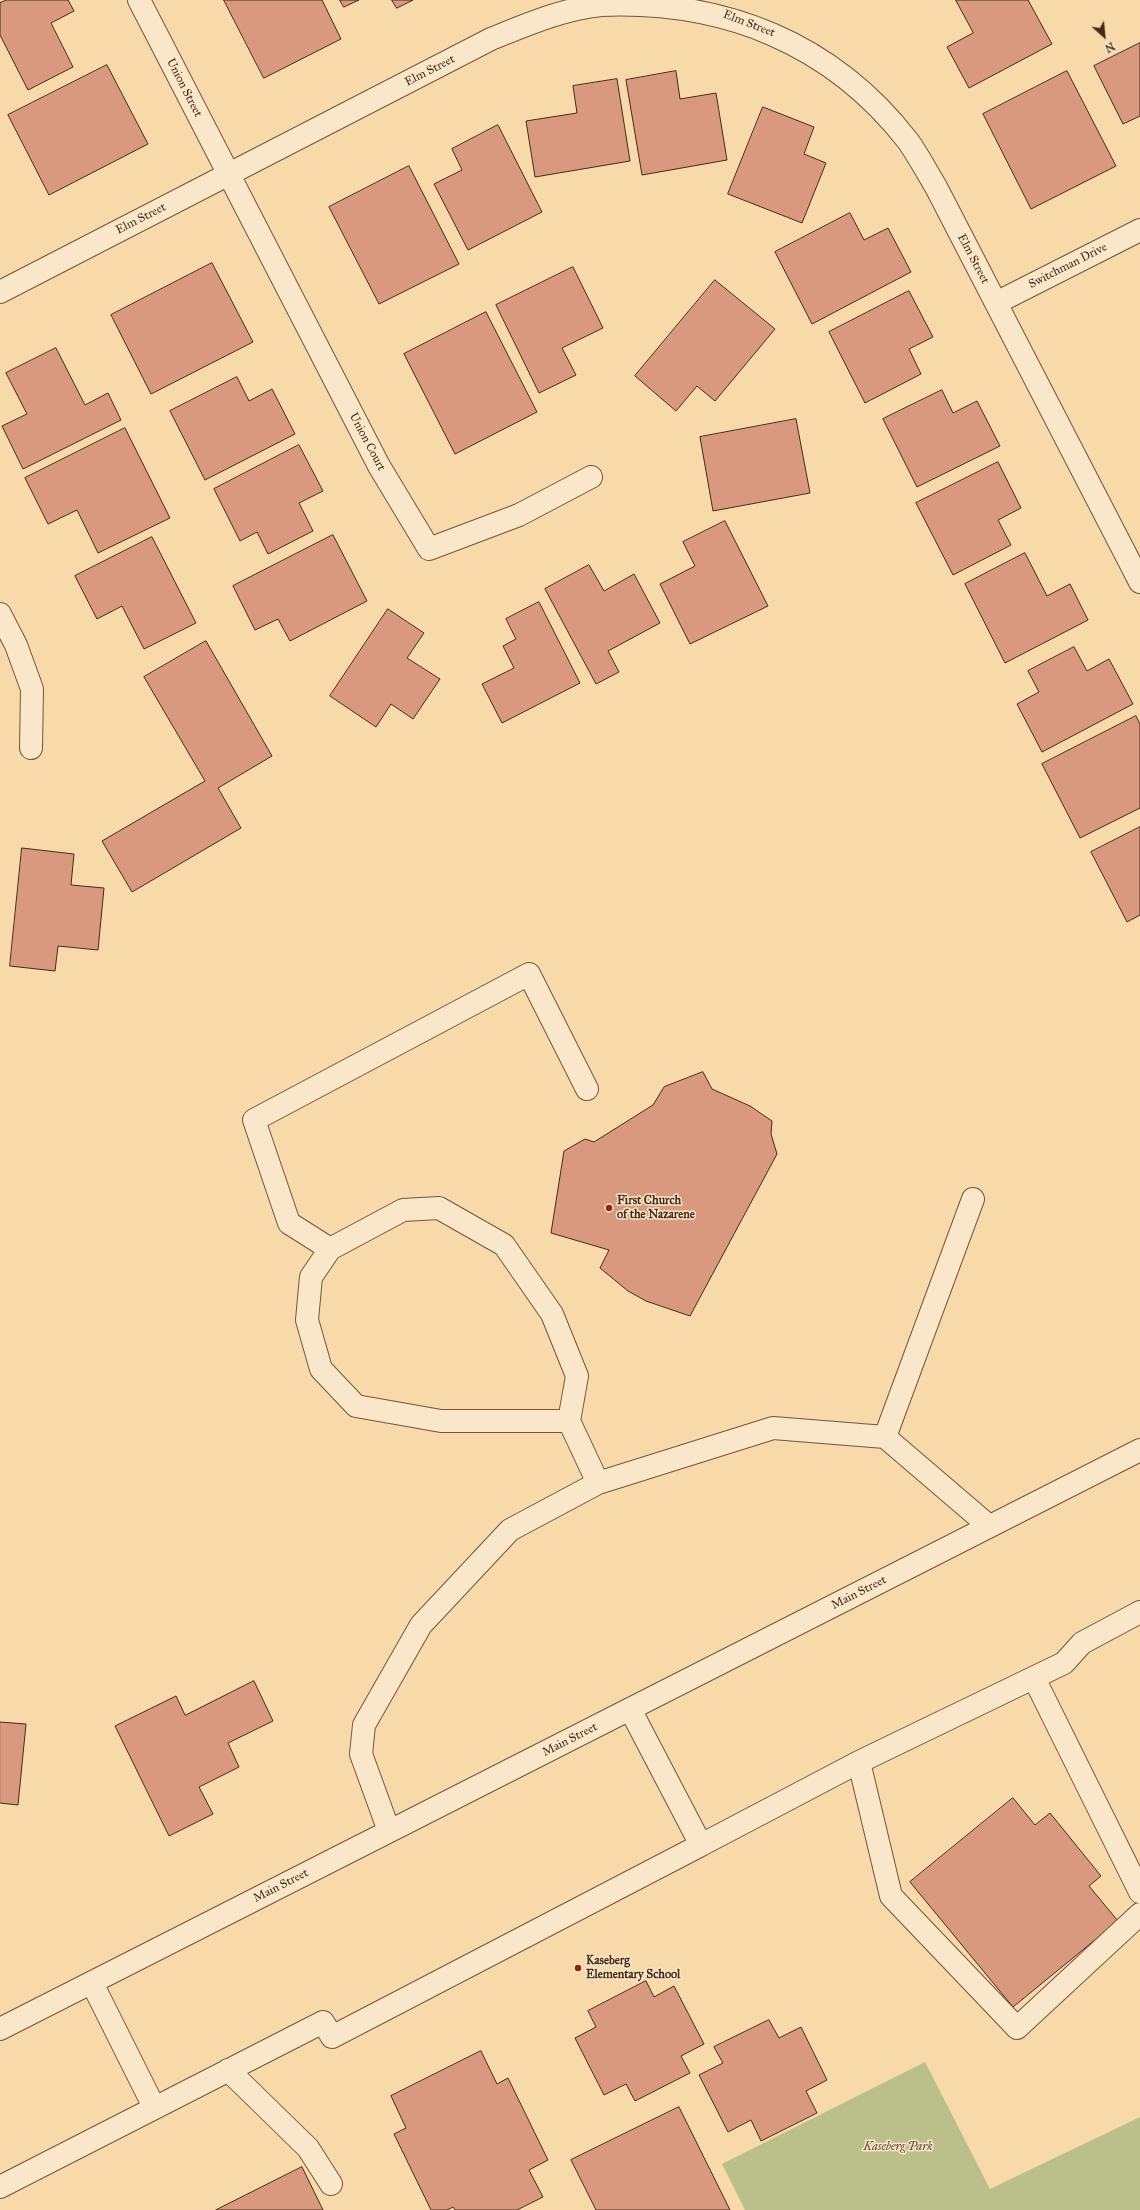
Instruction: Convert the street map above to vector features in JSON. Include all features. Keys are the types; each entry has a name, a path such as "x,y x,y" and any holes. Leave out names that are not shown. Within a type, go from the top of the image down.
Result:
{"street":[{"name":"Union Street","path":"140,0 228,175"},
{"name":"Elm Street","path":"0,292 491,39 543,18 600,5 658,3 714,11 761,26 809,50 866,93 908,142 936,188 1140,582"},
{"name":"Union Court","path":"228,175 379,466 429,548 519,515 591,477"},
{"name":"Switchman Drive","path":"996,303 1140,230"},
{"path":"0,614 16,646 32,689 31,748"},
{"path":"330,1249 289,1223 254,1120 529,974 587,1089"},
{"path":"885,1437 973,1200"},
{"path":"569,1421 441,1421 356,1406 321,1369 307,1320 311,1277 330,1249 403,1210 439,1208 504,1245 552,1314 577,1376 569,1421 598,1484"},
{"path":"389,1831 361,1754 364,1725 421,1625 510,1530 598,1484 773,1428 885,1437 989,1526"},
{"name":"Main Street","path":"0,2029 1140,1450"},
{"path":"0,2187 323,2022 332,2037 859,1762 1064,1664 1082,1643 1140,1612"},
{"path":"1034,1678 1140,1892"},
{"path":"630,1709 701,1845"},
{"path":"859,1762 891,1896 1017,2028 1140,1914"},
{"path":"92,1983 154,2107"},
{"path":"228,2070 308,2148 331,2184"}],"green space":[{"name":"Kaseberg Park","path":"925,2062 990,2189 1140,2117 1140,2210 745,2210 722,2164"}],"building":[{"path":"7,0 68,0 74,11 51,23 73,67 28,90 0,35 0,3"},
{"path":"224,0 322,0 341,39 264,78"},
{"path":"340,0 359,0 344,7"},
{"path":"392,0 413,0 397,8"},
{"path":"956,0 1028,0 1052,44 969,88 947,47 973,33"},
{"path":"1140,43 1140,116 1123,124 1094,66"},
{"path":"107,65 148,144 49,195 8,115"},
{"path":"676,71 680,99 716,93 727,160 642,175 626,80"},
{"path":"1067,71 1116,166 1031,209 983,114"},
{"path":"617,79 630,161 535,177 526,121 577,113 573,86"},
{"path":"763,107 814,127 804,154 826,163 802,223 728,194"},
{"path":"498,125 542,212 468,250 434,184 462,170 452,149"},
{"path":"409,166 459,264 379,304 329,207"},
{"path":"850,213 864,240 888,228 911,272 812,324 775,252"},
{"path":"212,263 253,342 151,394 111,315"},
{"path":"573,267 603,328 562,348 576,375 539,393 496,305"},
{"path":"715,280 775,329 715,401 697,386 676,411 635,376"},
{"path":"909,291 933,337 909,349 921,374 865,403 829,332"},
{"path":"486,312 537,412 455,454 404,354"},
{"path":"56,348 85,405 108,393 121,420 23,469 2,426 27,414 6,373"},
{"path":"237,377 249,401 272,389 295,434 205,480 170,411"},
{"path":"942,390 953,413 977,401 1000,446 917,487 883,419"},
{"path":"796,419 810,493 713,511 700,437"},
{"path":"125,428 170,518 98,553 77,510 48,524 25,478"},
{"path":"299,445 323,491 299,503 313,531 268,554 257,532 240,541 214,489"},
{"path":"998,462 1021,508 998,520 1011,545 953,575 916,503"},
{"path":"725,521 768,606 690,644 660,584 695,566 683,542"},
{"path":"333,535 367,601 290,641 278,619 255,630 233,586"},
{"path":"152,537 196,623 144,649 122,606 97,619 75,576"},
{"path":"1025,553 1047,596 1070,584 1088,620 1005,663 965,584"},
{"path":"589,565 604,591 634,574 660,623 608,651 619,672 596,684 545,589"},
{"path":"539,602 580,683 502,723 482,684 514,668 503,646 516,639 506,619"},
{"path":"388,609 424,633 407,658 440,679 413,719 391,704 376,727 330,696"},
{"path":"206,641 272,756 218,788 241,828 132,892 102,841 205,781 144,677"},
{"path":"1074,647 1087,671 1109,659 1133,704 1042,752 1017,704 1039,692 1028,671"},
{"path":"1136,716 1140,724 1140,808 1080,838 1042,764"},
{"path":"1140,827 1140,915 1127,922 1091,852"},
{"path":"22,848 74,854 71,885 104,888 98,950 58,946 55,971 10,966"},
{"path":"703,1072 712,1089 750,1106 772,1121 771,1134 777,1154 690,1316 646,1301 628,1291 600,1268 609,1250 551,1233 564,1151 585,1139 594,1142 653,1105 664,1087"},
{"path":"254,1681 273,1721 228,1743 239,1767 199,1787 213,1814 169,1836 115,1726 176,1696 185,1715"},
{"path":"0,1722 26,1724 18,1805 0,1803"},
{"path":"1013,1798 1035,1825 1050,1813 1101,1876 1089,1886 1118,1921 1013,2007 910,1882"},
{"path":"646,1981 654,1997 674,1986 704,2044 681,2056 690,2073 635,2101 626,2084 604,2095 575,2038 596,2027 588,2011"},
{"path":"769,2020 779,2038 801,2027 827,2080 806,2091 817,2113 761,2141 751,2120 728,2132 699,2075 723,2063 714,2047"},
{"path":"481,2051 497,2084 508,2078 548,2160 529,2170 543,2197 517,2210 455,2210 453,2207 447,2210 431,2210 394,2134 406,2128 391,2096"},
{"path":"679,2107 730,2210 596,2210 571,2160"},
{"path":"302,2167 323,2210 216,2210"}],"place":[{"name":"First Church of the Nazarene","path":"609,1208"},
{"name":"Kaseberg Elementary School","path":"578,1968"}]}
